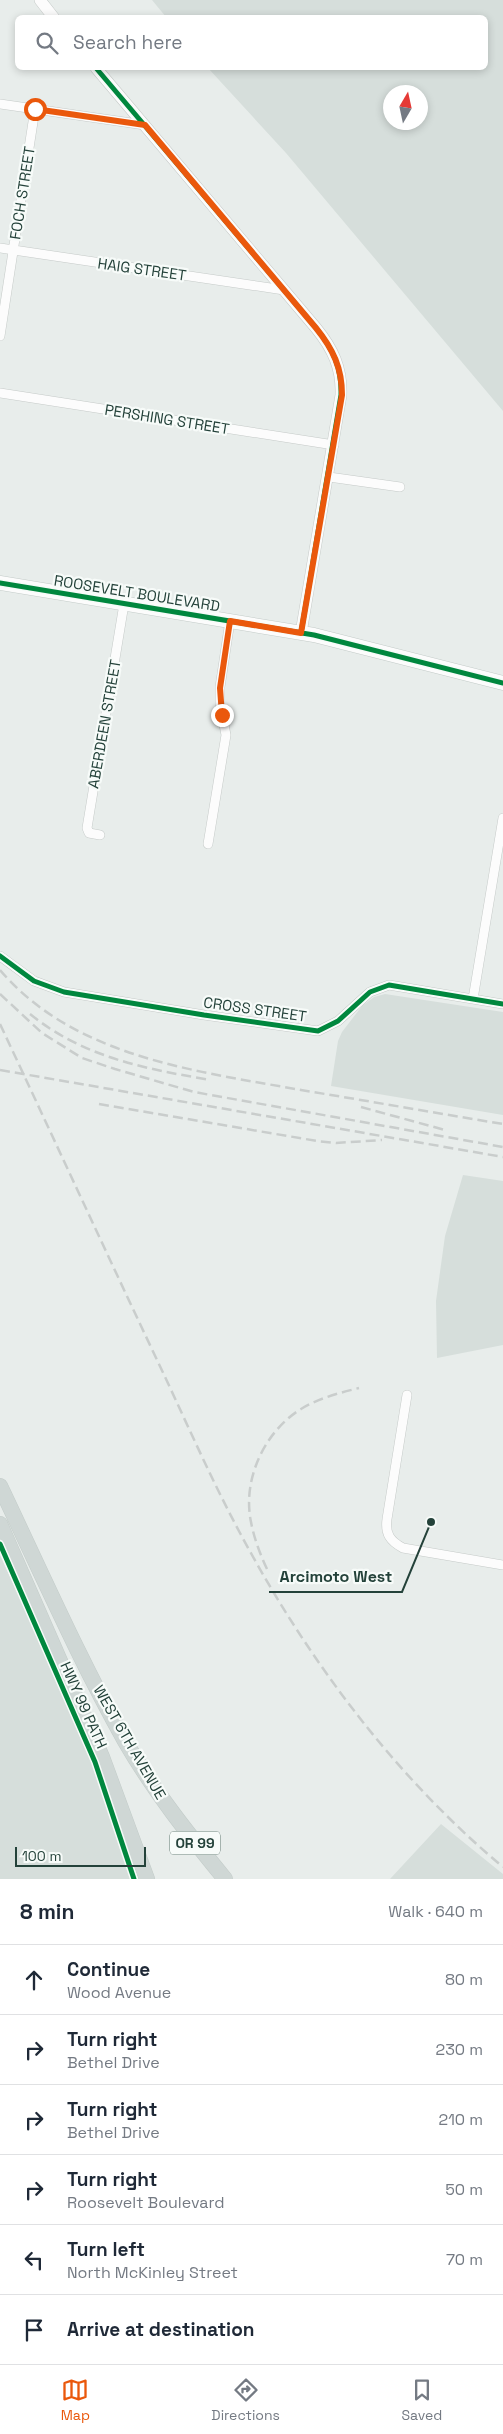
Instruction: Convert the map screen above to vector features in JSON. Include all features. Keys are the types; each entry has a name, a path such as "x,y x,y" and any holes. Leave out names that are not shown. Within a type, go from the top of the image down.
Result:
{"main road":[{"name":"ROOSEVELT BOULEVARD","path":"0,583 301,633 503,683"},
{"name":"WEST 6TH AVENUE","path":"0,1486 94,1682 126,1742 172,1812 225,1879"},
{"path":"0,1524 102,1756 147,1879"}],"street":[{"path":"40,0 52,15"},
{"path":"98,70 326,341 338,364 342,395 301,633"},
{"path":"0,104 145,125"},
{"name":"FOCH STREET","path":"0,336 35,109"},
{"name":"HAIG STREET","path":"0,248 284,290"},
{"name":"PERSHING STREET","path":"0,393 334,445"},
{"path":"329,477 400,487"},
{"name":"ABERDEEN STREET","path":"100,835 89,833 87,828 124,604"},
{"path":"208,844 226,735 220,694 230,621"},
{"path":"473,999 503,818"},
{"name":"CROSS STREET","path":"0,956 34,981 64,992 318,1031 338,1021 370,992 390,985 503,1004"},
{"path":"407,1395 386,1519 386,1527 390,1538 403,1548 503,1565"}],"shaded area":[{"path":"152,0 503,0 503,411 286,153 210,70 488,70 488,15 164,15"},
{"path":"385,994 503,1012 503,1115 331,1086 338,1041 342,1032 362,1006 374,997"},
{"path":"463,1175 503,1181 503,1345 437,1358 436,1301 445,1236"},
{"path":"0,1555 68,1703 94,1767 132,1879 0,1879"},
{"path":"441,1824 503,1874 503,1879 390,1879"}],"railway":[{"path":"0,970 30,999 63,1023 100,1041 138,1056 220,1075 503,1124"},
{"path":"0,994 42,1033 82,1058 115,1069 194,1092 503,1147"},
{"path":"30,1014 50,1029 93,1051 139,1066 211,1080"},
{"path":"0,1024 208,1469 240,1533 266,1579 323,1669 389,1754 463,1832 503,1867"},
{"path":"0,1070 503,1157"},
{"path":"99,1104 317,1141 336,1143 382,1140"},
{"path":"361,1107 445,1130"},
{"path":"267,1569 254,1534 249,1506 253,1473 259,1458 267,1443 288,1418 308,1405 322,1399 359,1388"}],"cycle path":[{"path":"98,70 316,328 332,351 338,367 341,395 301,633"},
{"path":"0,583 314,635 503,683"},
{"path":"0,956 34,981 64,992 318,1031 338,1021 370,992 389,985 503,1004"},
{"name":"HWY 99 PATH","path":"0,1544 95,1762 134,1879"}],"place":[{"name":"Arcimoto West","path":"431,1522"}],"route":[{"path":"35,109 145,125 316,328 333,352 338,364 342,395 301,633 230,621 220,688 222,715"}]}
